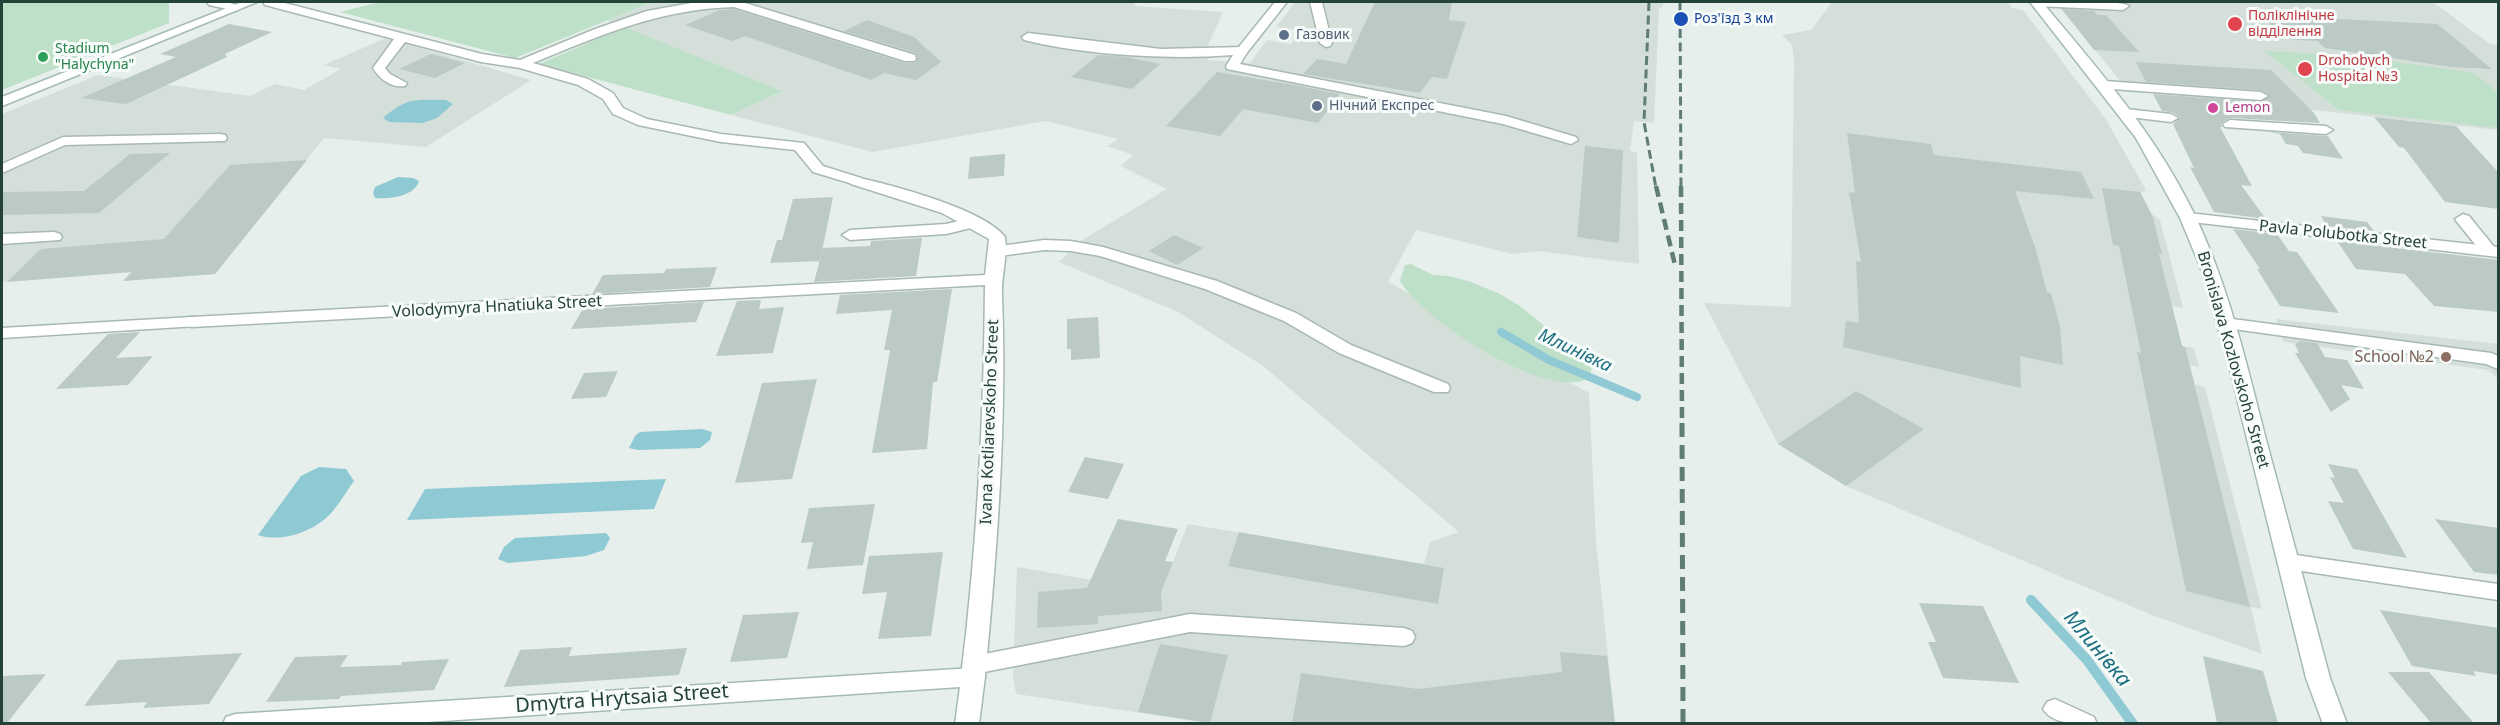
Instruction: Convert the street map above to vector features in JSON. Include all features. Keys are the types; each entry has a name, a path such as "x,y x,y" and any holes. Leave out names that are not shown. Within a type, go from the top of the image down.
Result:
{"street":[{"path":"213,2 236,7"},
{"path":"2,102 251,2"},
{"path":"269,2 481,58 521,64 583,82 608,96 618,111 643,122 721,138 799,146 818,169 916,196 977,222 997,237 999,251 1044,245 1071,246 1103,252 1211,285 1290,317 1345,349 1441,388"},
{"path":"521,64 618,24 665,9 693,3 714,2 735,3 910,58"},
{"path":"1281,2 1232,66 1506,120 1571,140"},
{"path":"1316,2 1326,43"},
{"path":"2036,2 2123,6"},
{"name":"Bronislava Kozlovskoho Street","path":"2036,2 2104,84 2154,155 2188,218 2208,266 2289,562 2318,678 2336,723"},
{"path":"400,83 385,77 379,69 387,54 403,36"},
{"path":"1028,37 1178,54 1242,51"},
{"path":"2104,84 2261,96"},
{"path":"2126,113 2171,118"},
{"path":"2230,124 2326,130"},
{"path":"2,169 63,141 220,138"},
{"name":"Pavla Polubotka Street","path":"2188,218 2494,252"},
{"path":"2463,219 2494,252"},
{"path":"850,235 946,229 977,222"},
{"path":"2,239 54,237"},
{"name":"Ivana Kotliarevskoho Street","path":"968,723 982,594 994,382 993,280 999,251"},
{"name":"Volodymyra Hnatiuka Street","path":"2,333 993,280"},
{"path":"2225,323 2492,359 2499,364"},
{"path":"2289,562 2499,592"},
{"name":"Dmytra Hrytsaia Street","path":"235,723 973,671 1190,623 1404,637"},
{"path":"2055,709 2085,723"}],"shaded area":[{"path":"652,2 1136,2 1134,6 1223,12 1206,50 1208,60 1250,63 1267,40 1291,44 1300,30 1276,27 1295,2 1663,2 1663,6 1659,9 1654,123 1634,121 1630,150 1637,153 1639,264 1538,251 1512,254 1416,230 1388,282 1589,393 1596,542 1615,723 1207,723 1016,694 1013,675 1017,567 1161,592 1188,524 1424,564 1430,542 1459,532 1263,366 1178,312 1059,262 1082,240 1167,189 1121,166 1133,155 1107,146 1118,139 1046,121 872,152 731,115 782,91 607,20"},
{"path":"1832,2 2008,2 2012,8 2023,10 2105,118 2146,190 2141,193 2152,214 2160,220 2183,308 2172,306 2182,346 2194,348 2199,367 2190,365 2195,384 2205,387 2262,609 2251,607 2262,654 2152,615 1846,486 1778,444 1704,303 1791,307 1794,60 1792,45 1782,35 1811,30"},
{"name":"Drohobych Hospital №3","path":"2055,2 2433,2 2490,44 2498,45 2498,130 2128,90"},
{"path":"386,38 531,80 426,147 324,138 215,274 123,281 131,272 2,282 2,114 98,75 250,96 275,84 304,90 341,69 324,65"},
{"name":"School №2","path":"2276,319 2498,344 2498,379 2488,370 2284,342"}],"green space":[{"name":"Stadium \"Halychyna\"","path":"2,2 169,2 169,23 2,90"},
{"path":"381,2 652,2 515,58 340,12"},
{"path":"625,27 782,91 731,115 539,64"},
{"path":"2265,51 2324,54 2336,64 2371,66 2362,57 2474,73 2498,93 2498,128 2339,110"},
{"path":"1411,264 1433,275 1449,276 1471,282 1500,294 1520,306 1592,365 1590,377 1578,382 1556,381 1506,363 1479,348 1454,332 1412,297 1400,281 1405,265"}],"water":[{"path":"446,100 453,104 437,118 423,123 389,122 383,118 399,106 412,101"},
{"path":"398,177 413,178 419,181 407,194 375,198 373,193 375,187"},
{"path":"702,429 712,432 710,440 700,448 638,450 629,448 635,436 640,432"},
{"path":"319,467 346,469 354,481 329,515 310,529 293,535 275,538 258,535 301,476"},
{"path":"666,479 654,509 407,520 425,489"},
{"path":"606,533 610,538 604,550 586,556 508,563 498,559 504,547 515,538"}],"building":[{"path":"1375,2 1452,2 1449,20 1466,22 1447,79 1432,77 1420,93 1303,74 1317,59 1346,64"},
{"path":"734,9 904,63 916,63 918,57 916,53 844,31 867,20 914,37 941,62 916,80 884,73 871,80 745,36 732,41 685,25 720,10"},
{"path":"2062,9 2094,11 2097,15 2106,15 2139,52 2094,50"},
{"path":"2260,15 2437,24 2492,69 2451,67 2325,48 2317,41 2287,39"},
{"path":"229,24 272,32 225,54 227,57 126,104 81,98 176,57 160,54"},
{"path":"431,54 465,63 435,78 399,69"},
{"path":"1098,55 1127,57 1160,64 1132,89 1071,77"},
{"path":"2136,62 2271,70 2314,113 2320,123 2230,118 2221,123 2222,127 2220,127 2252,186 2241,185 2266,219 2214,212 2190,167 2194,168 2173,124 2180,117 2172,112 2162,111 2153,94 2261,102 2270,95 2261,90 2146,82"},
{"path":"1217,72 1340,94 1318,123 1243,109 1220,136 1166,126"},
{"path":"2374,117 2456,126 2499,173 2499,209 2445,202 2404,148 2399,147"},
{"path":"2268,132 2328,136 2343,159 2303,153 2298,146 2286,144 2280,134"},
{"path":"1847,133 1931,144 1934,155 2081,172 2094,199 2015,191 2036,250 2047,292 2051,293 2060,326 2063,365 2020,356 2021,388 1843,347 1846,321 1859,323 1856,261 1861,262 1849,192 1855,193"},
{"path":"1585,146 1623,150 1619,243 1577,237"},
{"path":"170,153 99,213 2,215 2,192 84,191 130,154"},
{"path":"1005,154 1004,176 968,179 970,157"},
{"path":"307,160 215,274 123,281 132,272 7,282 41,249 164,239 230,165"},
{"path":"2102,188 2140,192 2153,218 2162,254 2159,254 2182,346 2185,347 2250,607 2186,591 2137,352 2141,353 2119,246 2113,245"},
{"path":"833,197 820,261 770,263 777,240 782,240 793,199"},
{"path":"2321,216 2367,222 2374,231 2327,226"},
{"path":"2233,229 2277,234 2289,251 2297,252 2339,313 2280,306 2257,269 2260,269"},
{"path":"1174,235 1203,248 1177,265 1149,251"},
{"path":"922,238 916,276 814,282 823,248 870,246 871,241"},
{"path":"2337,241 2499,260 2499,312 2434,306 2405,274 2356,269"},
{"path":"717,267 710,287 592,294 603,275 664,273 666,269"},
{"path":"952,289 937,382 933,382 927,449 872,453 890,350 884,350 892,310 836,314 840,295"},
{"path":"761,300 759,309 784,307 773,353 716,356 737,301"},
{"path":"704,302 696,322 571,329 583,309"},
{"path":"1098,317 1100,358 1071,360 1071,349 1067,349 1067,319"},
{"path":"140,332 116,358 153,356 128,385 56,389 108,334"},
{"path":"2301,341 2317,343 2325,357 2347,360 2364,389 2341,385 2350,399 2331,412 2295,353 2299,353 2295,344"},
{"path":"618,371 606,397 571,399 584,373"},
{"path":"817,379 792,479 735,483 762,383"},
{"path":"1856,391 1924,429 1846,486 1778,444"},
{"path":"1085,457 1124,464 1108,499 1068,492"},
{"path":"2328,464 2357,469 2407,558 2353,549 2328,501 2344,503 2330,477 2335,478"},
{"path":"875,504 863,565 807,569 813,542 801,543 809,508"},
{"path":"1118,519 1178,529 1165,561 1173,562 1161,592 1162,611 1098,616 1098,624 1037,628 1038,592 1087,588"},
{"path":"2435,519 2499,528 2499,575 2474,572"},
{"path":"1239,532 1444,568 1438,604 1228,566"},
{"path":"943,552 931,636 878,639 887,592 862,594 869,556"},
{"path":"1919,603 1983,606 2019,683 1943,678 1928,642 1936,642"},
{"path":"2380,610 2499,628 2499,675 2473,671 2476,676 2412,666"},
{"path":"799,612 787,658 730,662 743,615"},
{"path":"1160,644 1228,655 1210,723 1138,712"},
{"path":"572,647 569,656 687,648 679,675 504,687 520,650"},
{"path":"1560,652 1607,656 1615,723 1292,723 1301,673 1418,689 1562,672"},
{"path":"242,653 209,704 143,708 147,702 84,706 118,660"},
{"path":"348,655 340,667 401,665 402,662 449,659 434,690 341,696 339,699 266,702 295,657"},
{"path":"2203,656 2263,671 2278,723 2217,723"},
{"path":"2388,672 2429,672 2474,723 2431,723"},
{"path":"46,674 7,723 2,723 2,676"}],"waterway":[{"name":"Млинівка","path":"1501,332 1549,360 1637,397"},
{"name":"Млинівка","path":"2031,600 2087,660 2133,724"}],"railway":[{"path":"1649,2 1644,122 1656,188"},
{"path":"1680,2 1681,188"},
{"path":"1656,186 1675,265"},
{"path":"1681,186 1682,425"},
{"path":"1682,423 1683,724"}],"place":[{"name":"Роз'їзд 3 км","path":"1681,19"},
{"name":"Поліклінічне відділення","path":"2235,24"},
{"name":"Газовик","path":"1284,35"},
{"name":"Stadium \"Halychyna\"","path":"43,57"},
{"name":"Drohobych Hospital №3","path":"2305,69"},
{"name":"Нічний Експрес","path":"1317,106"},
{"name":"Lemon","path":"2213,108"},
{"name":"School №2","path":"2446,357"}]}
